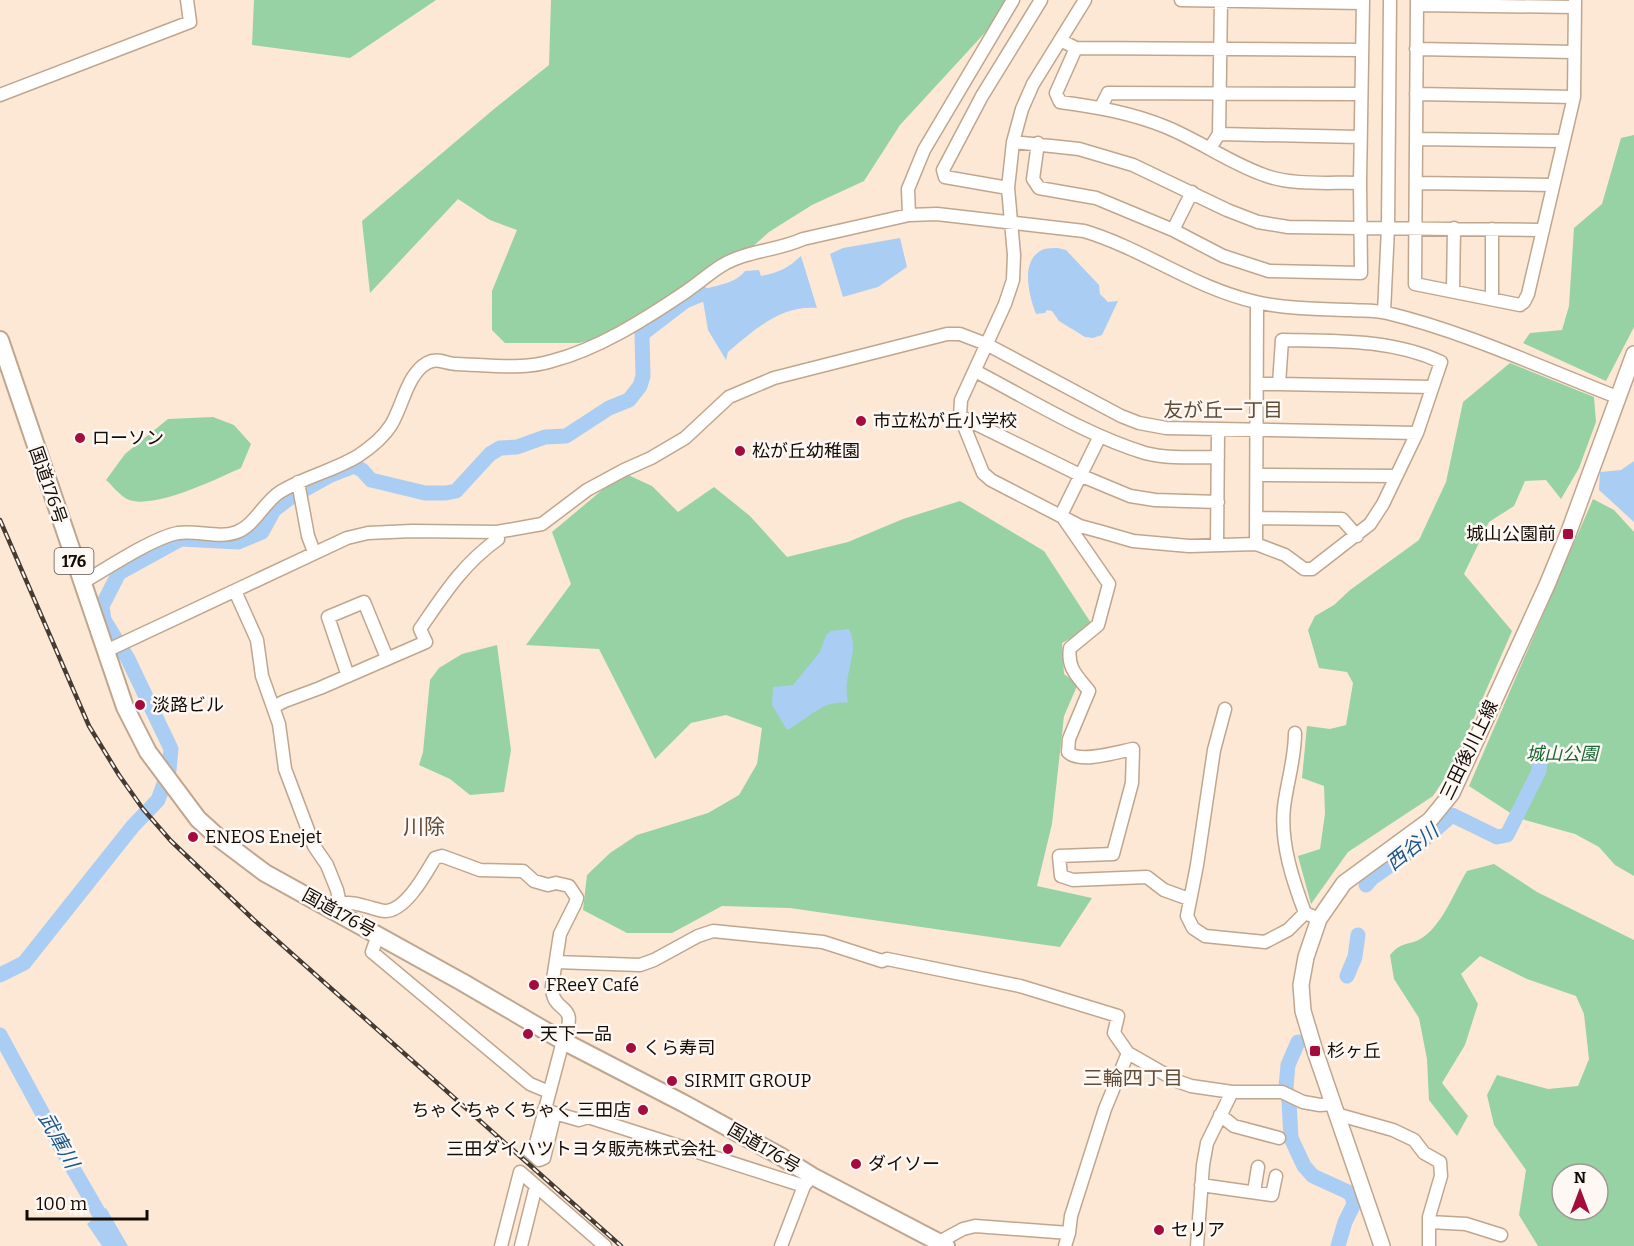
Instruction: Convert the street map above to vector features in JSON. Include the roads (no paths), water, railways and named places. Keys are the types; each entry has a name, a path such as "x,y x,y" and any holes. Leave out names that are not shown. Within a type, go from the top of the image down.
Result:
{"highway":[{"name":"国道176号","path":"0,340 82,583 114,647 124,706 148,752 198,819 265,873 338,908 378,935 563,1041 719,1122 808,1181 936,1243"}],"main road":[{"name":"三田後川上線","path":"1382,1246 1303,1011 1301,985 1312,916 1344,883 1430,820 1452,793 1568,534 1634,354"}],"street":[{"path":"0,95 190,22 187,0"},
{"path":"909,215 908,189 924,150 1013,0"},
{"path":"1008,188 945,177 943,170 982,96 1041,0"},
{"path":"1038,143 1033,179 1039,188 1096,198 1173,230 1223,256 1269,271 1361,273 1360,137 1363,2 1181,0"},
{"path":"1210,148 1219,134 1221,0"},
{"path":"1384,312 1388,228 1390,0"},
{"path":"1083,1 1034,84 1022,110 1013,142 1008,188 1014,255 1013,280 1005,304 961,400 960,416 983,473 991,480 1080,526 1133,541 1189,546 1256,544 1285,555 1307,570 1357,536 1370,524 1383,504 1417,433 1441,362 1419,352 1356,342 1282,340 1279,384"},
{"path":"1417,2 1575,3 1574,97 1528,294 1520,305 1415,284 1417,2"},
{"path":"1060,40 1076,48 1362,50"},
{"path":"1076,48 1056,93 1060,102 1101,107 1168,128 1264,176 1285,181 1360,183"},
{"path":"1416,49 1574,52"},
{"path":"1101,107 1108,93 1361,94"},
{"path":"1416,94 1574,97"},
{"path":"1219,134 1360,137"},
{"path":"1416,139 1562,141"},
{"path":"1013,142 1038,143 1079,150 1134,165 1227,210 1258,222 1288,226 1542,230"},
{"path":"1416,183 1552,185"},
{"path":"1173,230 1192,192"},
{"path":"82,583 156,542 178,533 237,532 277,494 299,489 326,472 356,458 373,446 391,425 412,380 426,363 440,360 454,364 503,366 551,362 595,345 663,307 737,258 760,250 788,246 803,239 909,215 937,213 1012,224 1068,228 1102,236 1213,290 1257,303 1384,312 1455,333 1617,397"},
{"path":"1453,291 1454,228"},
{"path":"1492,229 1492,299"},
{"path":"1256,544 1257,303"},
{"path":"114,647 347,537 368,533 412,531 497,532 542,524 587,490 685,438 729,397 749,387 850,358 947,334 960,334 986,344 1121,416 1139,423 1166,428 1218,430 1417,433"},
{"path":"975,371 1100,436 1147,453 1218,457"},
{"path":"1258,384 1432,387"},
{"path":"960,416 1082,476 1130,496 1155,500 1218,502"},
{"path":"1217,545 1218,430"},
{"path":"1061,515 1100,436"},
{"path":"1257,475 1396,476"},
{"path":"299,489 308,536 314,552"},
{"path":"1061,515 1109,584 1098,625 1070,648 1068,660 1071,668 1089,691 1069,739 1068,752 1071,755 1085,757 1133,749 1132,783 1113,854 1059,856 1061,876 1072,880 1148,877 1164,890 1189,899"},
{"path":"1256,518 1342,519 1357,536"},
{"path":"273,707 426,642 420,629 456,577 478,554 498,540 497,532"},
{"path":"235,591 257,640 262,676 279,724 285,769 314,846 327,865 337,890 338,908 350,902 386,912 395,908 403,903 419,884 435,858 442,856 480,870 524,872 534,881 548,885 562,883 569,886 577,898 560,934 552,994 556,1002 568,1012 569,1027 563,1041 546,1090 527,1146 528,1150 539,1160 544,1158 550,1112 546,1090"},
{"path":"348,676 328,617 345,609 364,602 387,658"},
{"path":"1225,709 1214,750 1187,916 1193,928 1205,936 1265,942 1312,916 1295,888 1285,836 1284,809 1295,753 1295,733"},
{"path":"555,962 640,965 698,936 713,931 823,942 882,961 887,959 1020,986 1118,1016 1114,1033 1128,1053 1191,1086 1232,1092 1282,1092 1303,1102 1335,1109 1414,1140 1424,1153 1440,1162 1442,1176 1429,1217 1429,1246"},
{"path":"378,935 372,952 530,1084 546,1090"},
{"path":"1065,1246 1071,1216 1105,1109 1128,1053"},
{"path":"1197,1246 1201,1185 1208,1143 1232,1092"},
{"path":"550,1112 579,1120 588,1117 598,1119 808,1181 781,1246"},
{"path":"534,1151 550,1112"},
{"path":"1220,1115 1234,1126 1279,1138"},
{"path":"1254,1192 1258,1167"},
{"path":"1201,1185 1272,1195 1276,1176"},
{"path":"501,1246 528,1180"},
{"path":"509,1246 528,1180"},
{"path":"521,1246 528,1180"},
{"path":"528,1180 605,1246"},
{"path":"1429,1222 1466,1224 1501,1235"},
{"path":"936,1243 963,1229 975,1226 1069,1233"}],"water":[{"path":"900,238 907,267 878,287 843,297 830,254 843,248"},
{"path":"1044,249 1066,250 1099,285 1100,294 1108,302 1118,301 1102,335 1093,338 1085,337 1059,321 1052,311 1047,310 1045,313 1036,314 1028,278 1031,261"},
{"path":"801,256 817,308 792,311 769,321 728,352 726,360 708,330 703,301 694,294 734,280 745,271 759,270 761,276 778,272"},
{"path":"1634,461 1634,522 1599,490 1600,472 1621,470"},
{"path":"849,629 853,649 847,686 848,703 830,704 823,707 787,730 772,705 773,687 793,685 820,652 826,635 831,631"},
{"path":"106,1208 128,1246 102,1246 87,1224"}],"waterway":[{"path":"0,975 24,963 133,826 158,800 169,770 171,749 128,659 104,620 102,606 119,573 181,539 238,542 262,532 274,510 291,497 331,475 354,466 362,470 371,480 425,493 456,491 490,454 500,448 517,447 545,437 566,436 609,408 629,400 640,386 643,376 642,334 685,301 702,294"},
{"name":"西谷川","path":"1366,885 1372,878 1412,850 1452,815 1497,837 1507,835 1539,771 1540,755 1543,749"},
{"name":"西谷川","path":"1347,976 1355,957 1358,935"},
{"name":"武庫川","path":"0,1035 118,1246"},
{"name":"西谷川","path":"1298,1042 1288,1065 1286,1087 1291,1138 1304,1166 1313,1176 1352,1196 1354,1204 1345,1222 1338,1246"}],"tunnel":[{"path":"526,1182 534,1151"}],"railway":[{"path":"0,520 89,726 143,809 171,841 254,920 621,1246"}],"place":[{"name":"市立松が丘小学校","path":"861,421"},
{"name":"ローソン","path":"80,438"},
{"name":"松が丘幼稚園","path":"740,451"},
{"name":"城山公園前","path":"1568,534"},
{"name":"淡路ビル","path":"140,705"},
{"name":"ENEOS Enejet","path":"193,837"},
{"name":"FReeY Café","path":"534,985"},
{"name":"天下一品","path":"528,1034"},
{"name":"くら寿司","path":"631,1048"},
{"name":"杉ヶ丘","path":"1315,1051"},
{"name":"SIRMIT GROUP","path":"672,1081"},
{"name":"ちゃくちゃくちゃく 三田店","path":"643,1110"},
{"name":"三田ダイハツトヨタ販売株式会社","path":"728,1149"},
{"name":"ダイソー","path":"856,1164"},
{"name":"セリア","path":"1159,1230"}],"district":[{"name":"友が丘一丁目","path":"1223,410"},
{"name":"川除","path":"424,827"},
{"name":"三輪四丁目","path":"1133,1078"}],"park label":[{"name":"城山公園","path":"1562,754"}]}
